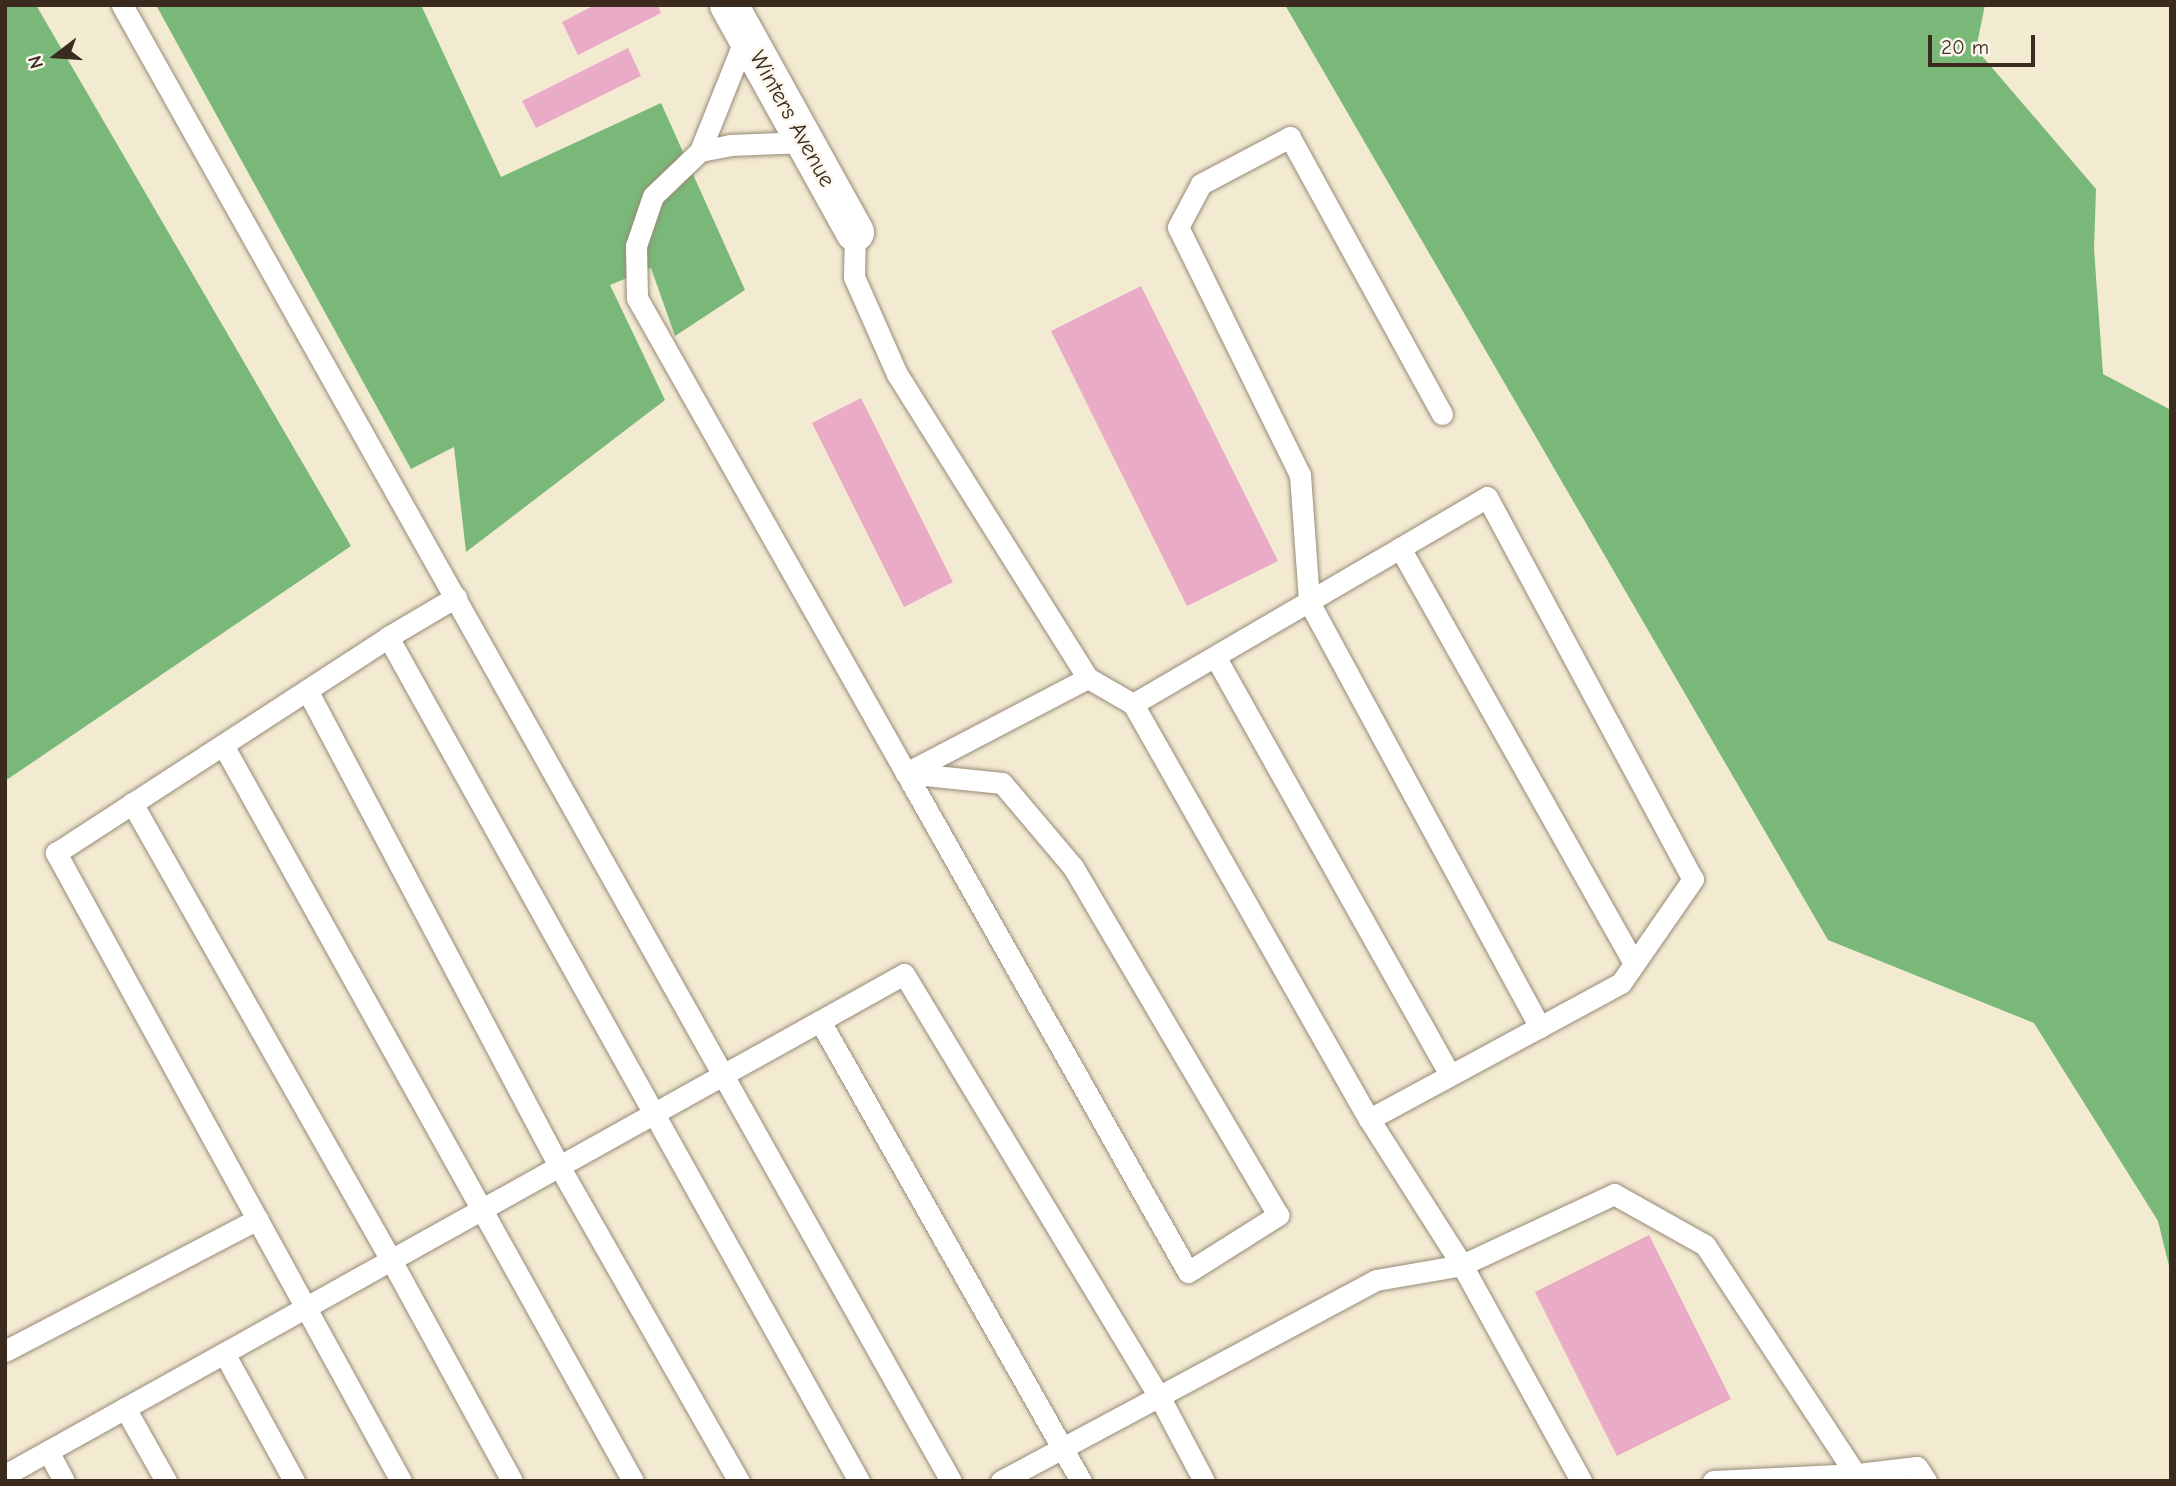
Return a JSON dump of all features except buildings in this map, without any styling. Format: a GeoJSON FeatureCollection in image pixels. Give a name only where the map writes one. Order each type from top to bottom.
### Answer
{"type":"FeatureCollection","features":[{"type":"Feature","properties":{"kind":"street","name":"Winters Avenue"},"geometry":{"type":"LineString","coordinates":[[737,21],[855,232]]}},
{"type":"Feature","properties":{"kind":"lane"},"geometry":{"type":"LineString","coordinates":[[122,5],[951,1481]]}},
{"type":"Feature","properties":{"kind":"lane"},"geometry":{"type":"LineString","coordinates":[[737,21],[700,151],[653,196],[636,246],[637,298],[906,774],[1188,1272],[1278,1214],[1073,867],[1002,783],[906,774]]}},
{"type":"Feature","properties":{"kind":"lane"},"geometry":{"type":"LineString","coordinates":[[1442,414],[1290,137],[1201,184],[1178,227],[1300,475],[1309,602],[1540,1027]]}},
{"type":"Feature","properties":{"kind":"lane"},"geometry":{"type":"LineString","coordinates":[[700,151],[730,145],[804,142]]}},
{"type":"Feature","properties":{"kind":"lane"},"geometry":{"type":"LineString","coordinates":[[855,232],[855,277],[897,374],[1088,678],[1133,704],[1369,1119],[1462,1265],[1581,1481]]}},
{"type":"Feature","properties":{"kind":"lane"},"geometry":{"type":"LineString","coordinates":[[1133,704],[1216,658],[1487,497],[1693,880],[1621,983],[1369,1119]]}},
{"type":"Feature","properties":{"kind":"lane"},"geometry":{"type":"LineString","coordinates":[[1400,548],[1634,964]]}},
{"type":"Feature","properties":{"kind":"lane"},"geometry":{"type":"LineString","coordinates":[[401,1481],[57,853],[388,637],[456,597]]}},
{"type":"Feature","properties":{"kind":"lane"},"geometry":{"type":"LineString","coordinates":[[388,637],[859,1481]]}},
{"type":"Feature","properties":{"kind":"lane"},"geometry":{"type":"LineString","coordinates":[[1216,658],[1450,1075]]}},
{"type":"Feature","properties":{"kind":"lane"},"geometry":{"type":"LineString","coordinates":[[906,774],[1088,678]]}},
{"type":"Feature","properties":{"kind":"lane"},"geometry":{"type":"LineString","coordinates":[[307,690],[559,1166],[739,1481]]}},
{"type":"Feature","properties":{"kind":"lane"},"geometry":{"type":"LineString","coordinates":[[223,745],[633,1481]]}},
{"type":"Feature","properties":{"kind":"lane"},"geometry":{"type":"LineString","coordinates":[[132,803],[391,1260],[512,1481]]}},
{"type":"Feature","properties":{"kind":"lane"},"geometry":{"type":"LineString","coordinates":[[5,1475],[904,974],[1159,1396],[1204,1481]]}},
{"type":"Feature","properties":{"kind":"lane"},"geometry":{"type":"LineString","coordinates":[[820,1021],[1081,1481]]}},
{"type":"Feature","properties":{"kind":"lane"},"geometry":{"type":"LineString","coordinates":[[1001,1481],[1376,1280],[1462,1265],[1614,1194],[1705,1245],[1859,1478]]}},
{"type":"Feature","properties":{"kind":"lane"},"geometry":{"type":"LineString","coordinates":[[5,1351],[258,1219]]}},
{"type":"Feature","properties":{"kind":"lane"},"geometry":{"type":"LineString","coordinates":[[224,1353],[294,1481]]}},
{"type":"Feature","properties":{"kind":"lane"},"geometry":{"type":"LineString","coordinates":[[125,1408],[166,1481]]}},
{"type":"Feature","properties":{"kind":"lane"},"geometry":{"type":"LineString","coordinates":[[48,1451],[64,1481]]}},
{"type":"Feature","properties":{"kind":"lane"},"geometry":{"type":"LineString","coordinates":[[1713,1481],[1859,1478],[1917,1467],[1926,1481]]}},
{"type":"Feature","properties":{"kind":"green space"},"geometry":{"type":"Polygon","coordinates":[[[5,5],[36,5],[351,546],[5,781],[5,5]]]}},
{"type":"Feature","properties":{"kind":"green space"},"geometry":{"type":"Polygon","coordinates":[[[156,5],[421,5],[501,177],[661,103],[745,290],[675,336],[651,268],[610,285],[665,400],[466,552],[454,447],[411,469],[156,5]]]}},
{"type":"Feature","properties":{"kind":"green space"},"geometry":{"type":"Polygon","coordinates":[[[1285,5],[1985,5],[1976,49],[2096,189],[2094,249],[2103,374],[2171,410],[2171,1274],[2158,1221],[2034,1023],[1828,940],[1285,5]]]}}]}
